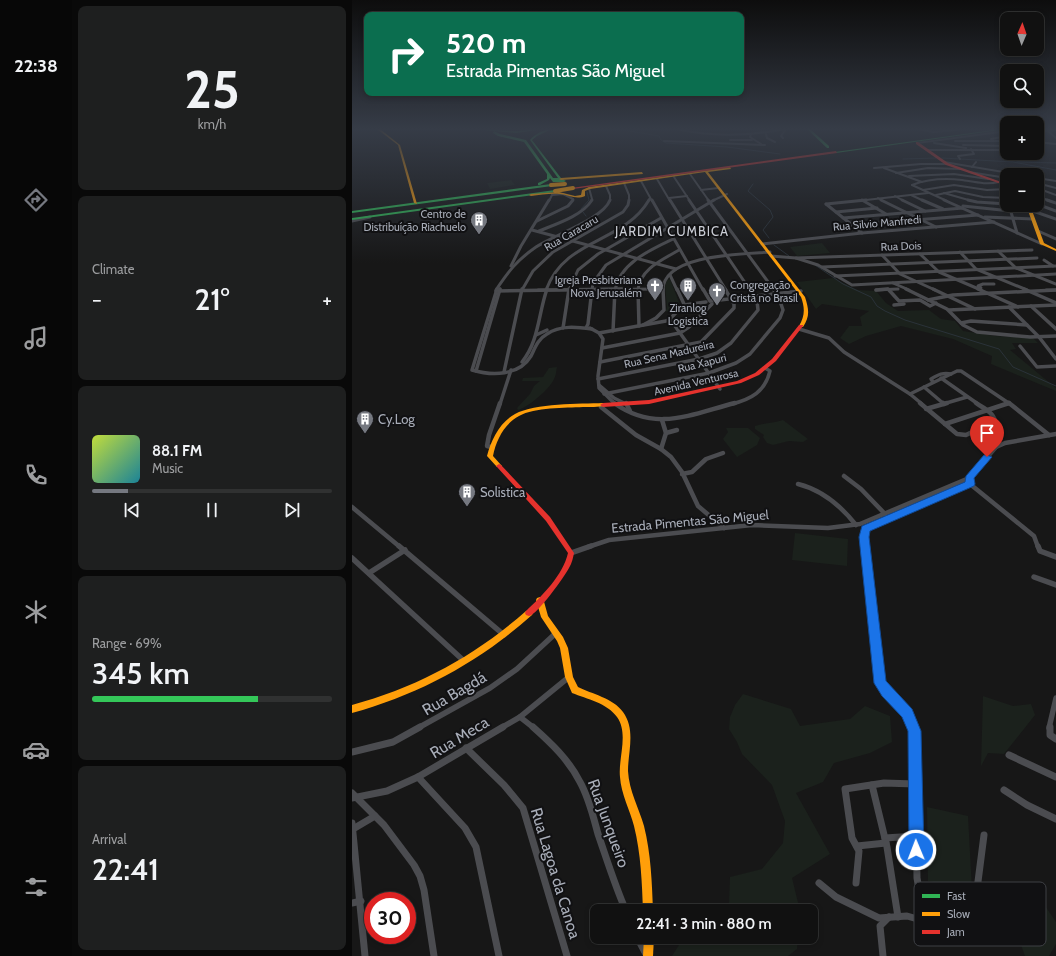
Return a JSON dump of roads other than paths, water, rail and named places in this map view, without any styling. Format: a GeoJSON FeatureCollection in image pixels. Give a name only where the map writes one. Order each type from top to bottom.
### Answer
{"type":"FeatureCollection","features":[{"type":"Feature","properties":{"kind":"main road"},"geometry":{"type":"LineString","coordinates":[[407,174],[416,204]]}},
{"type":"Feature","properties":{"kind":"main road"},"geometry":{"type":"LineString","coordinates":[[553,174],[564,187]]}},
{"type":"Feature","properties":{"kind":"main road"},"geometry":{"type":"LineString","coordinates":[[554,174],[564,187]]}},
{"type":"Feature","properties":{"kind":"main road"},"geometry":{"type":"LineString","coordinates":[[352,217],[657,174]]}},
{"type":"Feature","properties":{"kind":"main road"},"geometry":{"type":"LineString","coordinates":[[369,216],[657,174]]}},
{"type":"Feature","properties":{"kind":"main road"},"geometry":{"type":"LineString","coordinates":[[352,217],[529,195],[564,187],[664,174]]}},
{"type":"Feature","properties":{"kind":"main road"},"geometry":{"type":"LineString","coordinates":[[352,217],[416,204],[490,194],[675,174]]}},
{"type":"Feature","properties":{"kind":"main road"},"geometry":{"type":"LineString","coordinates":[[603,185],[682,174]]}},
{"type":"Feature","properties":{"kind":"main road"},"geometry":{"type":"LineString","coordinates":[[490,194],[539,184],[555,184],[562,190],[564,187],[624,183],[642,177],[657,179],[690,174]]}},
{"type":"Feature","properties":{"kind":"main road"},"geometry":{"type":"LineString","coordinates":[[539,184],[548,179],[564,187],[603,185],[692,174]]}},
{"type":"Feature","properties":{"kind":"main road","name":"Avenida Venturosa"},"geometry":{"type":"LineString","coordinates":[[490,447],[509,422],[520,413],[531,410],[587,407],[615,403],[654,403],[742,384],[766,371],[779,358],[808,321],[811,311],[807,299],[706,174]]}},
{"type":"Feature","properties":{"kind":"main road"},"geometry":{"type":"LineString","coordinates":[[979,174],[1000,180]]}},
{"type":"Feature","properties":{"kind":"main road"},"geometry":{"type":"LineString","coordinates":[[1032,212],[1038,231],[1039,241],[1056,250]]}},
{"type":"Feature","properties":{"kind":"main road"},"geometry":{"type":"LineString","coordinates":[[352,709],[393,698],[479,653],[504,635],[532,609],[557,580],[568,564],[572,553],[548,519],[491,459],[490,447]]}},
{"type":"Feature","properties":{"kind":"main road"},"geometry":{"type":"LineString","coordinates":[[540,600],[545,617],[564,648],[569,677],[575,690],[579,693],[596,697],[610,705],[620,714],[626,725],[627,734],[624,776],[639,827],[647,904]]}},
{"type":"Feature","properties":{"kind":"main road"},"geometry":{"type":"LineString","coordinates":[[532,609],[545,617]]}},
{"type":"Feature","properties":{"kind":"main road"},"geometry":{"type":"LineString","coordinates":[[648,956],[649,944]]}},
{"type":"Feature","properties":{"kind":"street","name":"Rua Xapuri"},"geometry":{"type":"LineString","coordinates":[[615,403],[736,363],[754,349],[782,314],[782,306],[777,294],[690,174]]}},
{"type":"Feature","properties":{"kind":"street"},"geometry":{"type":"LineString","coordinates":[[899,174],[909,176],[922,182]]}},
{"type":"Feature","properties":{"kind":"street"},"geometry":{"type":"LineString","coordinates":[[909,176],[930,174]]}},
{"type":"Feature","properties":{"kind":"street"},"geometry":{"type":"LineString","coordinates":[[954,180],[959,174]]}},
{"type":"Feature","properties":{"kind":"street"},"geometry":{"type":"LineString","coordinates":[[642,177],[650,198],[651,207],[662,218],[710,302]]}},
{"type":"Feature","properties":{"kind":"street"},"geometry":{"type":"LineString","coordinates":[[674,177],[754,297]]}},
{"type":"Feature","properties":{"kind":"street"},"geometry":{"type":"LineString","coordinates":[[600,362],[689,346],[703,341],[728,315],[734,306],[732,300],[657,179]]}},
{"type":"Feature","properties":{"kind":"street"},"geometry":{"type":"LineString","coordinates":[[1044,179],[1056,180]]}},
{"type":"Feature","properties":{"kind":"street"},"geometry":{"type":"LineString","coordinates":[[1000,180],[985,185],[968,181],[954,180],[927,181],[912,185],[1010,230],[1039,241]]}},
{"type":"Feature","properties":{"kind":"street"},"geometry":{"type":"LineString","coordinates":[[1049,185],[1056,180]]}},
{"type":"Feature","properties":{"kind":"street"},"geometry":{"type":"LineString","coordinates":[[927,181],[950,192]]}},
{"type":"Feature","properties":{"kind":"street"},"geometry":{"type":"LineString","coordinates":[[964,186],[968,181]]}},
{"type":"Feature","properties":{"kind":"street","name":"Rua Caracaru"},"geometry":{"type":"LineString","coordinates":[[504,371],[522,290],[526,281],[537,266],[553,252],[623,212],[629,205],[630,198],[624,183]]}},
{"type":"Feature","properties":{"kind":"street"},"geometry":{"type":"LineString","coordinates":[[1044,184],[1056,188]]}},
{"type":"Feature","properties":{"kind":"street"},"geometry":{"type":"LineString","coordinates":[[510,269],[525,255],[556,236],[599,214],[606,208],[610,203],[611,198],[603,185]]}},
{"type":"Feature","properties":{"kind":"street"},"geometry":{"type":"LineString","coordinates":[[923,190],[946,185],[964,186],[985,191],[1000,190]]}},
{"type":"Feature","properties":{"kind":"street"},"geometry":{"type":"LineString","coordinates":[[564,187],[537,221],[516,256],[499,290],[474,369],[490,373],[511,369],[527,362],[537,343],[544,335],[563,327],[587,328]]}},
{"type":"Feature","properties":{"kind":"street"},"geometry":{"type":"LineString","coordinates":[[537,221],[568,206],[564,187]]}},
{"type":"Feature","properties":{"kind":"street"},"geometry":{"type":"LineString","coordinates":[[539,231],[590,204],[592,199],[564,187]]}},
{"type":"Feature","properties":{"kind":"street"},"geometry":{"type":"LineString","coordinates":[[702,190],[723,194]]}},
{"type":"Feature","properties":{"kind":"street"},"geometry":{"type":"LineString","coordinates":[[1044,190],[1054,194]]}},
{"type":"Feature","properties":{"kind":"street"},"geometry":{"type":"LineString","coordinates":[[979,209],[985,191]]}},
{"type":"Feature","properties":{"kind":"street"},"geometry":{"type":"LineString","coordinates":[[862,233],[826,204],[929,192]]}},
{"type":"Feature","properties":{"kind":"street"},"geometry":{"type":"LineString","coordinates":[[936,196],[944,193],[960,192],[983,197],[1000,198]]}},
{"type":"Feature","properties":{"kind":"street"},"geometry":{"type":"LineString","coordinates":[[944,193],[960,199],[1000,204]]}},
{"type":"Feature","properties":{"kind":"street"},"geometry":{"type":"LineString","coordinates":[[587,328],[594,280],[609,262],[672,224],[690,214],[698,212],[723,194]]}},
{"type":"Feature","properties":{"kind":"street"},"geometry":{"type":"LineString","coordinates":[[1044,196],[1054,194]]}},
{"type":"Feature","properties":{"kind":"street"},"geometry":{"type":"LineString","coordinates":[[910,195],[944,210]]}},
{"type":"Feature","properties":{"kind":"street"},"geometry":{"type":"LineString","coordinates":[[669,198],[686,196]]}},
{"type":"Feature","properties":{"kind":"street"},"geometry":{"type":"LineString","coordinates":[[895,196],[925,211]]}},
{"type":"Feature","properties":{"kind":"street"},"geometry":{"type":"LineString","coordinates":[[650,198],[651,207]]}},
{"type":"Feature","properties":{"kind":"street"},"geometry":{"type":"LineString","coordinates":[[878,198],[936,227]]}},
{"type":"Feature","properties":{"kind":"street"},"geometry":{"type":"LineString","coordinates":[[1044,199],[1056,203]]}},
{"type":"Feature","properties":{"kind":"street"},"geometry":{"type":"LineString","coordinates":[[862,200],[888,214]]}},
{"type":"Feature","properties":{"kind":"street"},"geometry":{"type":"LineString","coordinates":[[851,201],[856,210]]}},
{"type":"Feature","properties":{"kind":"street"},"geometry":{"type":"LineString","coordinates":[[841,202],[848,211]]}},
{"type":"Feature","properties":{"kind":"street"},"geometry":{"type":"LineString","coordinates":[[956,204],[979,209],[1000,210]]}},
{"type":"Feature","properties":{"kind":"street"},"geometry":{"type":"LineString","coordinates":[[490,447],[487,446],[489,435],[511,369],[524,360],[536,335],[546,290],[552,275],[561,264],[574,254],[633,220],[651,207]]}},
{"type":"Feature","properties":{"kind":"street"},"geometry":{"type":"LineString","coordinates":[[843,218],[968,207]]}},
{"type":"Feature","properties":{"kind":"street"},"geometry":{"type":"LineString","coordinates":[[836,212],[876,208]]}},
{"type":"Feature","properties":{"kind":"street"},"geometry":{"type":"LineString","coordinates":[[1044,209],[1056,211]]}},
{"type":"Feature","properties":{"kind":"street"},"geometry":{"type":"LineString","coordinates":[[1011,212],[1017,232]]}},
{"type":"Feature","properties":{"kind":"street"},"geometry":{"type":"LineString","coordinates":[[1042,212],[1056,219]]}},
{"type":"Feature","properties":{"kind":"street"},"geometry":{"type":"LineString","coordinates":[[541,215],[547,216]]}},
{"type":"Feature","properties":{"kind":"street"},"geometry":{"type":"LineString","coordinates":[[852,225],[979,215]]}},
{"type":"Feature","properties":{"kind":"street"},"geometry":{"type":"LineString","coordinates":[[1051,217],[1056,216]]}},
{"type":"Feature","properties":{"kind":"street"},"geometry":{"type":"LineString","coordinates":[[983,217],[1033,219]]}},
{"type":"Feature","properties":{"kind":"street"},"geometry":{"type":"LineString","coordinates":[[563,327],[569,290],[574,276],[581,267],[606,249],[662,218]]}},
{"type":"Feature","properties":{"kind":"street","name":"Rua Silvio Manfredi"},"geometry":{"type":"LineString","coordinates":[[768,251],[862,233],[994,222]]}},
{"type":"Feature","properties":{"kind":"street"},"geometry":{"type":"LineString","coordinates":[[665,224],[672,224]]}},
{"type":"Feature","properties":{"kind":"street"},"geometry":{"type":"LineString","coordinates":[[1010,230],[1017,228]]}},
{"type":"Feature","properties":{"kind":"street"},"geometry":{"type":"LineString","coordinates":[[532,230],[676,269]]}},
{"type":"Feature","properties":{"kind":"street"},"geometry":{"type":"LineString","coordinates":[[661,231],[669,232]]}},
{"type":"Feature","properties":{"kind":"street"},"geometry":{"type":"LineString","coordinates":[[1038,231],[1056,239]]}},
{"type":"Feature","properties":{"kind":"street"},"geometry":{"type":"LineString","coordinates":[[613,331],[616,289],[621,273],[639,259],[667,242],[674,240]]}},
{"type":"Feature","properties":{"kind":"street","name":"Rua Dois"},"geometry":{"type":"LineString","coordinates":[[768,251],[796,258],[1032,250]]}},
{"type":"Feature","properties":{"kind":"street"},"geometry":{"type":"LineString","coordinates":[[641,325],[638,289],[639,282],[643,276],[658,264],[680,251]]}},
{"type":"Feature","properties":{"kind":"street"},"geometry":{"type":"LineString","coordinates":[[641,325],[656,318],[664,310],[664,282],[676,269],[688,263],[706,259],[768,251]]}},
{"type":"Feature","properties":{"kind":"street"},"geometry":{"type":"LineString","coordinates":[[998,251],[1016,268],[1056,284]]}},
{"type":"Feature","properties":{"kind":"street"},"geometry":{"type":"LineString","coordinates":[[960,252],[977,270],[1055,304]]}},
{"type":"Feature","properties":{"kind":"street"},"geometry":{"type":"LineString","coordinates":[[920,254],[939,272],[1018,306]]}},
{"type":"Feature","properties":{"kind":"street"},"geometry":{"type":"LineString","coordinates":[[516,256],[525,255]]}},
{"type":"Feature","properties":{"kind":"street"},"geometry":{"type":"LineString","coordinates":[[882,255],[899,273],[975,309]]}},
{"type":"Feature","properties":{"kind":"street"},"geometry":{"type":"LineString","coordinates":[[845,257],[852,266]]}},
{"type":"Feature","properties":{"kind":"street"},"geometry":{"type":"LineString","coordinates":[[796,258],[822,267],[852,285],[1056,274]]}},
{"type":"Feature","properties":{"kind":"street"},"geometry":{"type":"LineString","coordinates":[[822,267],[1037,258]]}},
{"type":"Feature","properties":{"kind":"street"},"geometry":{"type":"LineString","coordinates":[[1044,260],[1055,267]]}},
{"type":"Feature","properties":{"kind":"street"},"geometry":{"type":"LineString","coordinates":[[684,265],[691,269]]}},
{"type":"Feature","properties":{"kind":"street"},"geometry":{"type":"LineString","coordinates":[[835,276],[1055,267]]}},
{"type":"Feature","properties":{"kind":"street"},"geometry":{"type":"LineString","coordinates":[[670,275],[684,305]]}},
{"type":"Feature","properties":{"kind":"street"},"geometry":{"type":"LineString","coordinates":[[892,282],[948,310],[968,329],[981,333],[1040,337],[1056,336]]}},
{"type":"Feature","properties":{"kind":"street"},"geometry":{"type":"LineString","coordinates":[[994,284],[982,284],[978,287],[987,290],[1010,290],[1013,292]]}},
{"type":"Feature","properties":{"kind":"street"},"geometry":{"type":"LineString","coordinates":[[499,290],[663,289]]}},
{"type":"Feature","properties":{"kind":"street"},"geometry":{"type":"LineString","coordinates":[[888,289],[899,301],[919,300],[930,306],[936,303]]}},
{"type":"Feature","properties":{"kind":"street"},"geometry":{"type":"LineString","coordinates":[[876,290],[898,289]]}},
{"type":"Feature","properties":{"kind":"street"},"geometry":{"type":"LineString","coordinates":[[928,300],[948,295],[1056,290]]}},
{"type":"Feature","properties":{"kind":"street"},"geometry":{"type":"LineString","coordinates":[[671,313],[684,305],[800,291]]}},
{"type":"Feature","properties":{"kind":"street","name":"Rua Sena Madureira"},"geometry":{"type":"LineString","coordinates":[[598,379],[699,359],[722,351],[756,314],[758,304],[754,297]]}},
{"type":"Feature","properties":{"kind":"street"},"geometry":{"type":"LineString","coordinates":[[602,348],[680,333],[689,327],[710,302]]}},
{"type":"Feature","properties":{"kind":"street"},"geometry":{"type":"LineString","coordinates":[[894,305],[923,302]]}},
{"type":"Feature","properties":{"kind":"street"},"geometry":{"type":"LineString","coordinates":[[948,310],[1055,304]]}},
{"type":"Feature","properties":{"kind":"street"},"geometry":{"type":"LineString","coordinates":[[1055,304],[1056,308]]}},
{"type":"Feature","properties":{"kind":"street"},"geometry":{"type":"LineString","coordinates":[[1030,306],[1056,329]]}},
{"type":"Feature","properties":{"kind":"street"},"geometry":{"type":"LineString","coordinates":[[1009,307],[1040,337],[1056,359]]}},
{"type":"Feature","properties":{"kind":"street"},"geometry":{"type":"LineString","coordinates":[[664,310],[671,313]]}},
{"type":"Feature","properties":{"kind":"street"},"geometry":{"type":"LineString","coordinates":[[671,313],[670,320],[720,388]]}},
{"type":"Feature","properties":{"kind":"street"},"geometry":{"type":"LineString","coordinates":[[599,333],[670,320]]}},
{"type":"Feature","properties":{"kind":"street"},"geometry":{"type":"LineString","coordinates":[[960,323],[971,321],[1028,325]]}},
{"type":"Feature","properties":{"kind":"street"},"geometry":{"type":"LineString","coordinates":[[580,326],[588,322]]}},
{"type":"Feature","properties":{"kind":"street"},"geometry":{"type":"LineString","coordinates":[[536,335],[563,327],[580,326],[592,329],[599,333],[603,339],[598,379],[599,385],[615,403],[636,435],[661,449],[671,457],[682,474],[698,506],[724,528]]}},
{"type":"Feature","properties":{"kind":"street"},"geometry":{"type":"LineString","coordinates":[[800,330],[829,338],[844,352],[910,394],[926,409],[961,436],[976,431],[995,421],[994,417],[988,411],[941,378]]}},
{"type":"Feature","properties":{"kind":"street"},"geometry":{"type":"LineString","coordinates":[[1020,346],[1036,366],[1056,366]]}},
{"type":"Feature","properties":{"kind":"street"},"geometry":{"type":"LineString","coordinates":[[615,403],[644,418],[662,420],[741,402],[757,393],[766,371]]}},
{"type":"Feature","properties":{"kind":"street"},"geometry":{"type":"LineString","coordinates":[[910,394],[941,378],[957,371],[962,371],[1009,403],[1049,435]]}},
{"type":"Feature","properties":{"kind":"street"},"geometry":{"type":"LineString","coordinates":[[933,382],[931,379],[940,374],[945,372],[951,374]]}},
{"type":"Feature","properties":{"kind":"street"},"geometry":{"type":"LineString","coordinates":[[924,387],[944,404]]}},
{"type":"Feature","properties":{"kind":"street"},"geometry":{"type":"LineString","coordinates":[[926,409],[967,397]]}},
{"type":"Feature","properties":{"kind":"street"},"geometry":{"type":"LineString","coordinates":[[945,424],[1009,403]]}},
{"type":"Feature","properties":{"kind":"street"},"geometry":{"type":"LineString","coordinates":[[661,449],[666,433],[662,420]]}},
{"type":"Feature","properties":{"kind":"street"},"geometry":{"type":"LineString","coordinates":[[666,433],[677,430]]}},
{"type":"Feature","properties":{"kind":"street"},"geometry":{"type":"LineString","coordinates":[[976,431],[996,447]]}},
{"type":"Feature","properties":{"kind":"street","name":"Estrada Pimentas São Miguel"},"geometry":{"type":"LineString","coordinates":[[572,553],[609,540],[623,537],[766,525],[832,528],[858,524],[969,478],[996,447],[1011,441],[1056,434]]}},
{"type":"Feature","properties":{"kind":"street"},"geometry":{"type":"LineString","coordinates":[[682,474],[692,472],[706,459],[723,453]]}},
{"type":"Feature","properties":{"kind":"street"},"geometry":{"type":"LineString","coordinates":[[844,476],[861,489],[885,514]]}},
{"type":"Feature","properties":{"kind":"street"},"geometry":{"type":"LineString","coordinates":[[969,478],[970,484],[1034,536],[1040,551],[1056,557]]}},
{"type":"Feature","properties":{"kind":"street"},"geometry":{"type":"LineString","coordinates":[[798,484],[820,493],[836,503],[858,524],[866,529]]}},
{"type":"Feature","properties":{"kind":"street"},"geometry":{"type":"LineString","coordinates":[[866,529],[970,484]]}},
{"type":"Feature","properties":{"kind":"street"},"geometry":{"type":"LineString","coordinates":[[352,507],[405,550],[504,635]]}},
{"type":"Feature","properties":{"kind":"street"},"geometry":{"type":"LineString","coordinates":[[866,529],[864,537],[880,683],[907,713],[913,726],[916,740],[915,784],[918,882]]}},
{"type":"Feature","properties":{"kind":"street"},"geometry":{"type":"LineString","coordinates":[[369,573],[405,550]]}},
{"type":"Feature","properties":{"kind":"street"},"geometry":{"type":"LineString","coordinates":[[352,558],[464,661]]}},
{"type":"Feature","properties":{"kind":"street"},"geometry":{"type":"LineString","coordinates":[[1034,577],[1056,585]]}},
{"type":"Feature","properties":{"kind":"street","name":"Rua Bagdá"},"geometry":{"type":"LineString","coordinates":[[352,752],[393,742],[490,688],[517,669],[556,633]]}},
{"type":"Feature","properties":{"kind":"street","name":"Rua Meca"},"geometry":{"type":"LineString","coordinates":[[354,796],[387,791],[418,777],[520,717],[569,677]]}},
{"type":"Feature","properties":{"kind":"street"},"geometry":{"type":"LineString","coordinates":[[1056,698],[1049,730],[1050,735],[1056,739]]}},
{"type":"Feature","properties":{"kind":"street","name":"Rua Junqueiro"},"geometry":{"type":"LineString","coordinates":[[520,717],[537,730],[578,777],[593,815],[623,904]]}},
{"type":"Feature","properties":{"kind":"street","name":"Rua Lagoa da Canoa"},"geometry":{"type":"LineString","coordinates":[[466,748],[504,785],[523,808],[567,956]]}},
{"type":"Feature","properties":{"kind":"street"},"geometry":{"type":"LineString","coordinates":[[1009,755],[1056,777]]}},
{"type":"Feature","properties":{"kind":"street"},"geometry":{"type":"LineString","coordinates":[[418,777],[465,828],[476,847],[500,956]]}},
{"type":"Feature","properties":{"kind":"street"},"geometry":{"type":"LineString","coordinates":[[856,883],[859,851],[852,838],[845,789],[891,783],[915,784]]}},
{"type":"Feature","properties":{"kind":"street"},"geometry":{"type":"LineString","coordinates":[[872,785],[886,841],[894,917]]}},
{"type":"Feature","properties":{"kind":"street"},"geometry":{"type":"LineString","coordinates":[[1004,790],[1027,805],[1056,819]]}},
{"type":"Feature","properties":{"kind":"street"},"geometry":{"type":"LineString","coordinates":[[354,796],[384,825],[414,865],[420,876],[430,925],[434,956]]}},
{"type":"Feature","properties":{"kind":"street"},"geometry":{"type":"LineString","coordinates":[[365,956],[361,901],[353,846],[352,826],[375,816]]}},
{"type":"Feature","properties":{"kind":"street"},"geometry":{"type":"LineString","coordinates":[[978,882],[984,835]]}},
{"type":"Feature","properties":{"kind":"street"},"geometry":{"type":"LineString","coordinates":[[857,846],[916,836]]}},
{"type":"Feature","properties":{"kind":"street"},"geometry":{"type":"LineString","coordinates":[[819,883],[836,897],[879,918],[907,916],[914,918]]}},
{"type":"Feature","properties":{"kind":"street"},"geometry":{"type":"LineString","coordinates":[[352,903],[361,901]]}},
{"type":"Feature","properties":{"kind":"street"},"geometry":{"type":"LineString","coordinates":[[883,956],[879,935],[880,926],[894,917]]}},
{"type":"Feature","properties":{"kind":"street"},"geometry":{"type":"LineString","coordinates":[[641,944],[648,956]]}},
{"type":"Feature","properties":{"kind":"waterway"},"geometry":{"type":"LineString","coordinates":[[753,184],[748,191],[770,210],[773,217],[763,230],[769,238]]}},
{"type":"Feature","properties":{"kind":"waterway"},"geometry":{"type":"LineString","coordinates":[[581,209],[589,200],[587,192]]}},
{"type":"Feature","properties":{"kind":"waterway"},"geometry":{"type":"LineString","coordinates":[[583,212],[586,216]]}},
{"type":"Feature","properties":{"kind":"waterway"},"geometry":{"type":"LineString","coordinates":[[774,245],[789,256]]}},
{"type":"Feature","properties":{"kind":"waterway"},"geometry":{"type":"LineString","coordinates":[[815,265],[843,284],[871,297],[877,306],[885,311],[905,320],[999,349],[1013,367],[1056,386]]}},
{"type":"Feature","properties":{"kind":"place","name":"Centro de Distribuíção Riachuelo"},"geometry":{"type":"Point","coordinates":[479,235]}},
{"type":"Feature","properties":{"kind":"place","name":"Igreja Presbiteriana Nova Jerusalém"},"geometry":{"type":"Point","coordinates":[655,301]}},
{"type":"Feature","properties":{"kind":"place","name":"Ziranlog Logistica"},"geometry":{"type":"Point","coordinates":[688,301]}},
{"type":"Feature","properties":{"kind":"place","name":"Congregação Cristã no Brasil"},"geometry":{"type":"Point","coordinates":[717,306]}},
{"type":"Feature","properties":{"kind":"place","name":"Cy.Log"},"geometry":{"type":"Point","coordinates":[365,434]}},
{"type":"Feature","properties":{"kind":"place","name":"Solistica"},"geometry":{"type":"Point","coordinates":[467,507]}},
{"type":"Feature","properties":{"kind":"district","name":"JARDIM CUMBICA"},"geometry":{"type":"Point","coordinates":[672,231]}}]}
